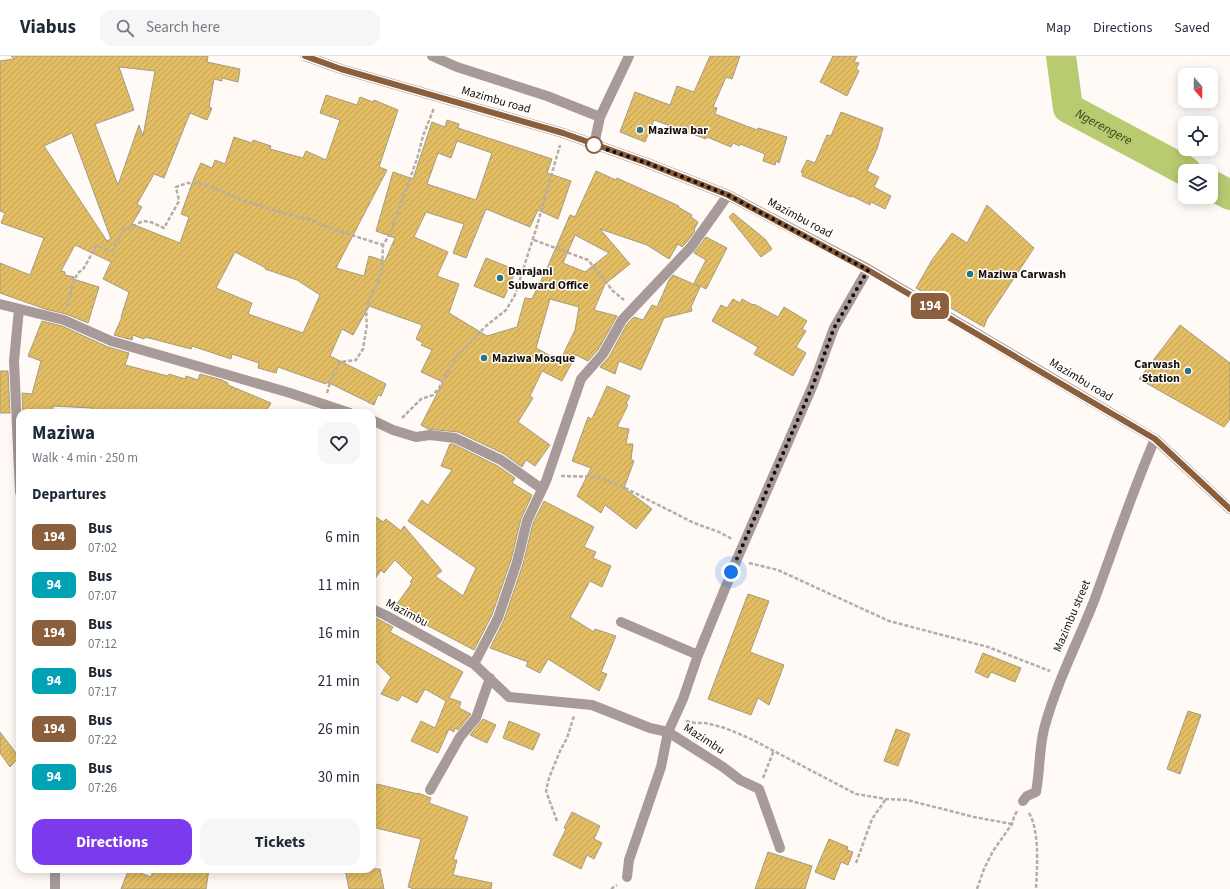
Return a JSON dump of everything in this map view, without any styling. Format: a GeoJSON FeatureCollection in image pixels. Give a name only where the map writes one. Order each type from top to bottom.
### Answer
{"type":"FeatureCollection","features":[{"type":"Feature","properties":{"kind":"street","name":"Mazimbu road"},"geometry":{"type":"LineString","coordinates":[[305,56],[341,69],[563,133],[647,163],[728,195],[868,270],[1155,439],[1230,509]]}},
{"type":"Feature","properties":{"kind":"street"},"geometry":{"type":"LineString","coordinates":[[432,56],[469,71],[547,96],[600,117]]}},
{"type":"Feature","properties":{"kind":"street"},"geometry":{"type":"LineString","coordinates":[[594,145],[600,117],[629,56]]}},
{"type":"Feature","properties":{"kind":"street"},"geometry":{"type":"LineString","coordinates":[[474,664],[498,618],[517,562],[527,521],[544,485],[582,380],[603,354],[622,320],[691,247],[728,195]]}},
{"type":"Feature","properties":{"kind":"street"},"geometry":{"type":"LineString","coordinates":[[669,728],[683,699],[698,656],[737,559],[813,385],[834,328],[868,270]]}},
{"type":"Feature","properties":{"kind":"street"},"geometry":{"type":"LineString","coordinates":[[0,304],[64,320],[111,341],[290,393],[337,409]]}},
{"type":"Feature","properties":{"kind":"street"},"geometry":{"type":"LineString","coordinates":[[17,409],[14,361],[19,309]]}},
{"type":"Feature","properties":{"kind":"street"},"geometry":{"type":"LineString","coordinates":[[376,422],[393,430],[416,436],[430,435],[455,438],[501,460],[544,485]]}},
{"type":"Feature","properties":{"kind":"street","name":"Mazimbu street"},"geometry":{"type":"LineString","coordinates":[[1023,801],[1027,796],[1036,792],[1040,774],[1044,730],[1061,676],[1093,602],[1139,476],[1155,439]]}},
{"type":"Feature","properties":{"kind":"street","name":"Mazimbu"},"geometry":{"type":"LineString","coordinates":[[376,611],[385,614],[474,664],[509,697],[592,705],[650,728],[669,728],[740,780],[759,789]]}},
{"type":"Feature","properties":{"kind":"street"},"geometry":{"type":"LineString","coordinates":[[621,622],[698,656]]}},
{"type":"Feature","properties":{"kind":"street"},"geometry":{"type":"LineString","coordinates":[[430,790],[460,737],[476,718],[490,678]]}},
{"type":"Feature","properties":{"kind":"street","name":"Mazimbu"},"geometry":{"type":"LineString","coordinates":[[627,877],[629,860],[661,767],[669,728]]}},
{"type":"Feature","properties":{"kind":"street"},"geometry":{"type":"LineString","coordinates":[[759,789],[780,848]]}},
{"type":"Feature","properties":{"kind":"street"},"geometry":{"type":"LineString","coordinates":[[55,873],[55,889]]}},
{"type":"Feature","properties":{"kind":"path"},"geometry":{"type":"LineString","coordinates":[[324,405],[331,379],[340,362],[356,360],[363,349],[367,324],[366,317],[368,302],[377,284],[382,269],[383,245],[390,234],[417,159],[423,136],[439,97]]}},
{"type":"Feature","properties":{"kind":"path"},"geometry":{"type":"LineString","coordinates":[[393,430],[421,399],[433,395],[439,388],[456,357],[486,326],[506,310],[515,295],[536,229],[563,133]]}},
{"type":"Feature","properties":{"kind":"path"},"geometry":{"type":"LineString","coordinates":[[64,320],[74,280],[78,273],[84,268],[96,246],[112,251],[124,229],[131,228],[141,221],[148,221],[164,228],[178,201],[176,187],[187,183],[204,184],[242,200],[282,213],[309,219],[332,229],[383,245]]}},
{"type":"Feature","properties":{"kind":"path"},"geometry":{"type":"LineString","coordinates":[[534,240],[588,260],[613,291],[628,302]]}},
{"type":"Feature","properties":{"kind":"path"},"geometry":{"type":"LineString","coordinates":[[544,485],[564,475],[598,476],[623,487],[694,524],[718,532],[743,545]]}},
{"type":"Feature","properties":{"kind":"path"},"geometry":{"type":"LineString","coordinates":[[737,559],[778,570],[889,622],[988,647],[1061,676]]}},
{"type":"Feature","properties":{"kind":"path"},"geometry":{"type":"LineString","coordinates":[[557,821],[546,791],[549,778],[567,738],[577,704]]}},
{"type":"Feature","properties":{"kind":"path"},"geometry":{"type":"LineString","coordinates":[[669,728],[684,720],[695,723],[706,723],[725,728],[774,750],[790,760],[816,772],[856,794],[886,799],[907,800],[974,817],[1012,824]]}},
{"type":"Feature","properties":{"kind":"path"},"geometry":{"type":"LineString","coordinates":[[759,789],[774,750]]}},
{"type":"Feature","properties":{"kind":"path"},"geometry":{"type":"LineString","coordinates":[[856,863],[872,820],[886,799]]}},
{"type":"Feature","properties":{"kind":"path"},"geometry":{"type":"LineString","coordinates":[[977,889],[984,869],[993,851],[1012,824],[1014,816],[1023,801]]}},
{"type":"Feature","properties":{"kind":"path"},"geometry":{"type":"LineString","coordinates":[[1023,801],[1032,818],[1037,848],[1036,889]]}},
{"type":"Feature","properties":{"kind":"building"},"geometry":{"type":"Polygon","coordinates":[[[11,56],[208,56],[207,62],[240,69],[238,82],[222,78],[222,81],[214,79],[209,107],[212,108],[207,120],[190,113],[164,178],[154,174],[137,204],[142,207],[132,224],[180,243],[189,217],[181,214],[201,163],[212,168],[215,160],[225,164],[234,137],[252,143],[253,140],[271,146],[270,149],[303,158],[306,151],[326,160],[340,120],[320,113],[326,95],[357,105],[360,97],[373,102],[374,100],[398,110],[379,167],[387,170],[336,268],[364,276],[369,256],[385,261],[395,238],[376,231],[393,172],[413,179],[432,122],[445,127],[447,120],[459,124],[458,128],[552,159],[547,173],[571,181],[558,219],[538,210],[530,227],[486,209],[466,258],[453,253],[464,224],[426,212],[414,237],[448,252],[437,276],[459,284],[449,313],[487,336],[517,327],[525,298],[532,299],[570,215],[575,217],[596,171],[616,180],[617,178],[679,206],[678,207],[692,215],[691,217],[698,222],[694,230],[695,231],[686,243],[682,247],[678,244],[669,259],[647,245],[600,229],[630,264],[605,284],[594,310],[617,316],[598,350],[588,361],[576,355],[562,381],[542,371],[530,396],[533,398],[518,422],[550,445],[535,466],[526,460],[522,467],[504,454],[458,432],[428,429],[421,425],[443,382],[421,372],[432,350],[421,345],[423,343],[416,339],[422,325],[369,306],[353,335],[342,329],[330,356],[386,384],[381,396],[378,395],[374,405],[327,382],[326,384],[278,367],[276,373],[258,368],[259,363],[232,354],[231,359],[192,346],[191,349],[145,337],[144,339],[133,335],[132,340],[114,335],[122,317],[129,292],[103,279],[111,262],[75,245],[61,271],[65,272],[65,275],[74,277],[73,279],[99,287],[88,323],[66,314],[45,309],[0,293],[0,263],[30,275],[44,238],[1,223],[5,213],[0,211],[0,61],[14,59],[11,56]],[[119,67],[134,110],[95,124],[118,185],[139,125],[143,136],[155,71],[119,67]],[[72,133],[44,146],[107,241],[111,239],[72,133]],[[457,141],[451,158],[438,153],[427,184],[476,200],[492,153],[457,141]],[[575,235],[563,263],[585,272],[609,253],[575,235]],[[235,252],[216,288],[252,303],[248,314],[303,333],[320,295],[297,280],[265,269],[266,268],[235,252]],[[550,299],[536,348],[560,361],[575,330],[579,307],[550,299]]]}},
{"type":"Feature","properties":{"kind":"building"},"geometry":{"type":"Polygon","coordinates":[[[710,56],[740,56],[732,79],[726,77],[713,107],[717,108],[715,114],[757,130],[758,128],[787,137],[779,163],[776,161],[775,165],[763,161],[765,154],[740,144],[739,146],[733,143],[731,147],[707,137],[706,139],[654,120],[645,142],[620,132],[635,92],[670,105],[677,86],[694,92],[710,56]]]}},
{"type":"Feature","properties":{"kind":"building"},"geometry":{"type":"Polygon","coordinates":[[[833,56],[857,56],[854,62],[859,63],[856,69],[859,71],[847,96],[820,82],[833,56]]]}},
{"type":"Feature","properties":{"kind":"building"},"geometry":{"type":"Polygon","coordinates":[[[841,112],[883,128],[877,149],[867,171],[879,177],[874,187],[891,196],[885,209],[871,202],[870,205],[852,196],[851,197],[802,176],[803,173],[801,172],[807,160],[815,163],[827,135],[831,136],[841,112]]]}},
{"type":"Feature","properties":{"kind":"building","name":"Maziwa Carwash"},"geometry":{"type":"Polygon","coordinates":[[[987,205],[1034,248],[987,319],[984,327],[916,288],[932,260],[952,233],[967,243],[987,205]]]}},
{"type":"Feature","properties":{"kind":"building"},"geometry":{"type":"Polygon","coordinates":[[[733,213],[765,239],[772,249],[761,257],[729,217],[733,213]]]}},
{"type":"Feature","properties":{"kind":"building"},"geometry":{"type":"Polygon","coordinates":[[[706,237],[727,248],[706,289],[694,283],[706,260],[694,253],[706,237]]]}},
{"type":"Feature","properties":{"kind":"building"},"geometry":{"type":"Polygon","coordinates":[[[486,258],[516,270],[504,298],[474,286],[486,258]]]}},
{"type":"Feature","properties":{"kind":"building"},"geometry":{"type":"Polygon","coordinates":[[[673,275],[700,287],[691,307],[692,311],[664,318],[641,370],[619,361],[615,374],[600,367],[609,357],[627,324],[634,317],[643,320],[652,305],[657,307],[669,280],[673,275]]]}},
{"type":"Feature","properties":{"kind":"building"},"geometry":{"type":"Polygon","coordinates":[[[733,299],[740,303],[742,299],[778,317],[784,307],[807,321],[802,329],[806,331],[796,347],[806,353],[793,376],[754,354],[758,347],[712,321],[721,305],[727,308],[733,299]]]}},
{"type":"Feature","properties":{"kind":"building"},"geometry":{"type":"Polygon","coordinates":[[[42,321],[62,326],[108,347],[129,353],[125,365],[168,376],[169,374],[185,379],[186,376],[198,380],[200,374],[222,380],[228,383],[228,385],[271,403],[267,409],[92,409],[53,406],[53,409],[23,409],[22,393],[32,394],[41,361],[28,356],[42,321]]]}},
{"type":"Feature","properties":{"kind":"building","name":"Carwash Station"},"geometry":{"type":"Polygon","coordinates":[[[1180,325],[1230,363],[1230,419],[1224,427],[1139,379],[1180,325]]]}},
{"type":"Feature","properties":{"kind":"building"},"geometry":{"type":"Polygon","coordinates":[[[0,371],[8,371],[10,413],[0,413],[0,371]]]}},
{"type":"Feature","properties":{"kind":"building"},"geometry":{"type":"Polygon","coordinates":[[[607,386],[630,396],[626,404],[628,405],[617,427],[629,429],[626,444],[633,444],[631,459],[634,461],[624,488],[652,509],[636,529],[605,505],[601,513],[577,496],[591,468],[572,461],[588,417],[592,419],[607,386]]]}},
{"type":"Feature","properties":{"kind":"building"},"geometry":{"type":"Polygon","coordinates":[[[450,444],[453,444],[498,466],[515,478],[512,483],[532,495],[521,519],[511,560],[492,615],[474,650],[394,608],[412,583],[410,582],[413,578],[395,560],[384,573],[381,570],[376,577],[376,517],[383,522],[386,519],[401,531],[404,526],[442,571],[435,576],[463,596],[476,568],[408,521],[422,500],[428,505],[452,470],[441,466],[450,444]]]}},
{"type":"Feature","properties":{"kind":"building"},"geometry":{"type":"Polygon","coordinates":[[[544,501],[594,527],[584,547],[596,552],[593,558],[611,566],[602,587],[590,581],[570,617],[594,632],[595,629],[616,636],[601,672],[607,674],[599,691],[548,659],[540,673],[526,666],[528,662],[490,648],[504,620],[523,564],[533,523],[544,501]]]}},
{"type":"Feature","properties":{"kind":"building"},"geometry":{"type":"Polygon","coordinates":[[[748,594],[769,601],[750,652],[784,665],[769,705],[758,698],[751,715],[708,699],[748,594]]]}},
{"type":"Feature","properties":{"kind":"building"},"geometry":{"type":"Polygon","coordinates":[[[376,618],[393,627],[390,632],[463,672],[449,698],[461,702],[459,708],[471,714],[458,730],[455,728],[454,732],[449,729],[438,753],[411,741],[421,721],[435,728],[446,701],[425,689],[417,703],[402,695],[398,701],[381,694],[391,677],[376,662],[376,618]]]}},
{"type":"Feature","properties":{"kind":"building"},"geometry":{"type":"Polygon","coordinates":[[[983,653],[1021,668],[1015,682],[991,672],[988,678],[975,672],[983,653]]]}},
{"type":"Feature","properties":{"kind":"building"},"geometry":{"type":"Polygon","coordinates":[[[1188,711],[1201,715],[1180,774],[1167,769],[1188,711]]]}},
{"type":"Feature","properties":{"kind":"building"},"geometry":{"type":"Polygon","coordinates":[[[483,719],[496,725],[487,743],[470,735],[483,719]]]}},
{"type":"Feature","properties":{"kind":"building"},"geometry":{"type":"Polygon","coordinates":[[[509,721],[540,734],[533,750],[503,738],[509,721]]]}},
{"type":"Feature","properties":{"kind":"building"},"geometry":{"type":"Polygon","coordinates":[[[896,729],[910,734],[898,766],[884,761],[896,729]]]}},
{"type":"Feature","properties":{"kind":"building"},"geometry":{"type":"Polygon","coordinates":[[[0,732],[16,753],[16,760],[10,767],[0,753],[0,732]]]}},
{"type":"Feature","properties":{"kind":"building"},"geometry":{"type":"Polygon","coordinates":[[[377,784],[418,793],[431,798],[429,803],[468,817],[453,860],[457,860],[453,875],[492,883],[491,889],[414,889],[408,887],[421,839],[376,828],[377,784]]]}},
{"type":"Feature","properties":{"kind":"building"},"geometry":{"type":"Polygon","coordinates":[[[572,812],[600,826],[594,839],[602,843],[594,859],[587,855],[581,869],[553,855],[566,829],[564,828],[572,812]]]}},
{"type":"Feature","properties":{"kind":"building"},"geometry":{"type":"Polygon","coordinates":[[[829,839],[848,847],[847,850],[853,852],[848,865],[841,862],[834,880],[815,872],[829,839]]]}},
{"type":"Feature","properties":{"kind":"building"},"geometry":{"type":"Polygon","coordinates":[[[768,852],[812,866],[805,889],[755,889],[768,852]]]}},
{"type":"Feature","properties":{"kind":"building"},"geometry":{"type":"Polygon","coordinates":[[[376,869],[380,869],[384,889],[349,889],[346,873],[376,873],[376,869]]]}},
{"type":"Feature","properties":{"kind":"building"},"geometry":{"type":"Polygon","coordinates":[[[127,873],[140,873],[151,877],[152,873],[208,873],[206,889],[121,889],[127,873]]]}},
{"type":"Feature","properties":{"kind":"waterway","name":"Ngerengere"},"geometry":{"type":"LineString","coordinates":[[1061,56],[1068,108],[1178,167]]}},
{"type":"Feature","properties":{"kind":"waterway","name":"Ngerengere"},"geometry":{"type":"LineString","coordinates":[[1218,189],[1230,195]]}},
{"type":"Feature","properties":{"kind":"bus line","name":"194"},"geometry":{"type":"LineString","coordinates":[[305,56],[341,69],[563,133],[647,163],[728,195],[868,270],[1155,439],[1230,509]]}},
{"type":"Feature","properties":{"kind":"place","name":"Maziwa bar"},"geometry":{"type":"Point","coordinates":[640,130]}},
{"type":"Feature","properties":{"kind":"place","name":"Maziwa Carwash"},"geometry":{"type":"Point","coordinates":[970,274]}},
{"type":"Feature","properties":{"kind":"place","name":"Darajani Subward Office"},"geometry":{"type":"Point","coordinates":[500,278]}},
{"type":"Feature","properties":{"kind":"place","name":"Maziwa Mosque"},"geometry":{"type":"Point","coordinates":[484,358]}},
{"type":"Feature","properties":{"kind":"place","name":"Carwash Station"},"geometry":{"type":"Point","coordinates":[1188,371]}},
{"type":"Feature","properties":{"kind":"route"},"geometry":{"type":"LineString","coordinates":[[594,145],[647,163],[728,195],[868,270],[834,328],[813,385],[731,572]]}}]}
